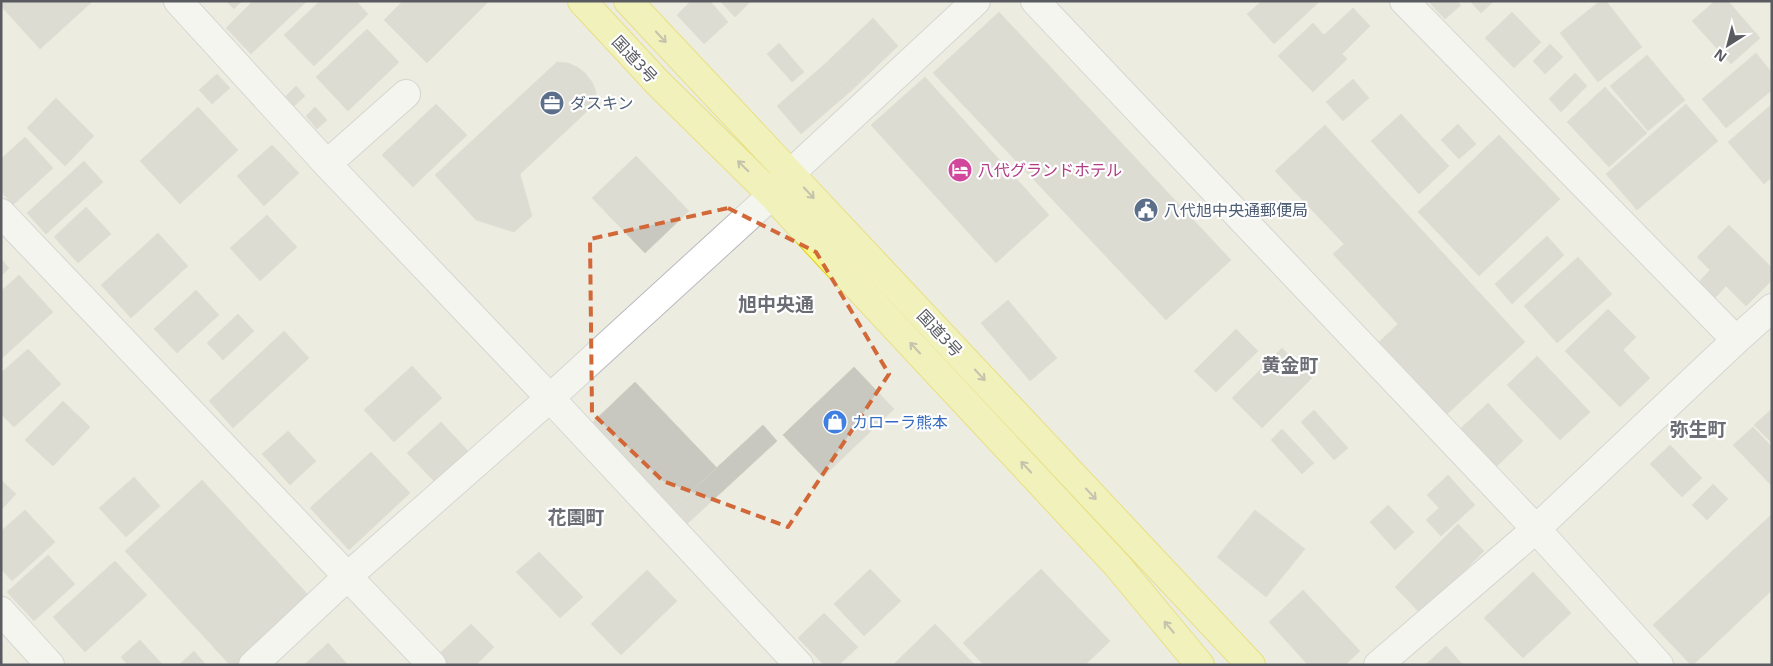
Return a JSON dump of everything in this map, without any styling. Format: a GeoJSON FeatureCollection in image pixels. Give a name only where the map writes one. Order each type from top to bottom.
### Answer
{"type":"FeatureCollection","features":[{"type":"Feature","properties":{"kind":"highway","name":"国道3号"},"geometry":{"type":"LineString","coordinates":[[582,1],[658,83],[772,195],[1117,565],[1200,665]]}},
{"type":"Feature","properties":{"kind":"highway","name":"国道3号"},"geometry":{"type":"LineString","coordinates":[[628,1],[1250,665]]}},
{"type":"Feature","properties":{"kind":"street"},"geometry":{"type":"LineString","coordinates":[[178,1],[327,164],[550,398],[799,665]]}},
{"type":"Feature","properties":{"kind":"street"},"geometry":{"type":"LineString","coordinates":[[252,665],[348,576],[550,398],[772,195],[790,173],[976,1]]}},
{"type":"Feature","properties":{"kind":"street"},"geometry":{"type":"LineString","coordinates":[[1035,1],[1536,530],[1659,665]]}},
{"type":"Feature","properties":{"kind":"street"},"geometry":{"type":"LineString","coordinates":[[1404,1],[1736,340]]}},
{"type":"Feature","properties":{"kind":"street"},"geometry":{"type":"LineString","coordinates":[[327,164],[406,94]]}},
{"type":"Feature","properties":{"kind":"street"},"geometry":{"type":"LineString","coordinates":[[1,213],[432,665]]}},
{"type":"Feature","properties":{"kind":"street"},"geometry":{"type":"LineString","coordinates":[[1378,665],[1536,530],[1772,308]]}},
{"type":"Feature","properties":{"kind":"street"},"geometry":{"type":"LineString","coordinates":[[1,611],[50,665]]}},
{"type":"Feature","properties":{"kind":"highlighted area"},"geometry":{"type":"Polygon","coordinates":[[[728,208],[816,252],[889,374],[788,527],[663,481],[592,413],[590,239],[728,208]]]}},
{"type":"Feature","properties":{"kind":"building"},"geometry":{"type":"Polygon","coordinates":[[[1,1],[93,1],[40,49],[1,6],[1,1]]]}},
{"type":"Feature","properties":{"kind":"building"},"geometry":{"type":"Polygon","coordinates":[[[226,1],[242,1],[234,9],[226,1]]]}},
{"type":"Feature","properties":{"kind":"building"},"geometry":{"type":"Polygon","coordinates":[[[253,1],[307,1],[251,54],[226,28],[253,1]]]}},
{"type":"Feature","properties":{"kind":"building"},"geometry":{"type":"Polygon","coordinates":[[[320,1],[356,1],[368,14],[314,66],[284,35],[320,1]]]}},
{"type":"Feature","properties":{"kind":"building"},"geometry":{"type":"Polygon","coordinates":[[[403,1],[489,1],[427,63],[384,20],[403,1]]]}},
{"type":"Feature","properties":{"kind":"building"},"geometry":{"type":"Polygon","coordinates":[[[691,1],[710,1],[728,22],[704,44],[677,15],[691,1]]]}},
{"type":"Feature","properties":{"kind":"building"},"geometry":{"type":"Polygon","coordinates":[[[720,1],[751,1],[735,17],[720,1]]]}},
{"type":"Feature","properties":{"kind":"building"},"geometry":{"type":"Polygon","coordinates":[[[1262,1],[1320,1],[1274,44],[1247,14],[1262,1]]]}},
{"type":"Feature","properties":{"kind":"building"},"geometry":{"type":"Polygon","coordinates":[[[1428,1],[1457,1],[1461,5],[1445,19],[1428,1]]]}},
{"type":"Feature","properties":{"kind":"building"},"geometry":{"type":"Polygon","coordinates":[[[1470,1],[1494,1],[1481,13],[1470,1]]]}},
{"type":"Feature","properties":{"kind":"building"},"geometry":{"type":"Polygon","coordinates":[[[1600,1],[1606,1],[1642,47],[1598,82],[1560,33],[1600,1]]]}},
{"type":"Feature","properties":{"kind":"building"},"geometry":{"type":"Polygon","coordinates":[[[1715,1],[1728,1],[1760,38],[1731,64],[1692,21],[1715,1]]]}},
{"type":"Feature","properties":{"kind":"building"},"geometry":{"type":"Polygon","coordinates":[[[1353,8],[1370,26],[1342,54],[1347,59],[1313,92],[1278,56],[1313,23],[1324,35],[1353,8]]]}},
{"type":"Feature","properties":{"kind":"building"},"geometry":{"type":"Polygon","coordinates":[[[999,12],[1231,260],[1166,320],[933,73],[999,12]]]}},
{"type":"Feature","properties":{"kind":"building"},"geometry":{"type":"Polygon","coordinates":[[[1512,12],[1541,42],[1514,68],[1485,38],[1512,12]]]}},
{"type":"Feature","properties":{"kind":"building"},"geometry":{"type":"Polygon","coordinates":[[[873,18],[898,46],[852,90],[827,62],[873,18]]]}},
{"type":"Feature","properties":{"kind":"building"},"geometry":{"type":"Polygon","coordinates":[[[367,29],[399,62],[348,111],[316,77],[367,29]]]}},
{"type":"Feature","properties":{"kind":"building"},"geometry":{"type":"Polygon","coordinates":[[[779,43],[804,72],[792,82],[767,54],[779,43]]]}},
{"type":"Feature","properties":{"kind":"building"},"geometry":{"type":"Polygon","coordinates":[[[1550,44],[1563,57],[1545,74],[1533,61],[1550,44]]]}},
{"type":"Feature","properties":{"kind":"building"},"geometry":{"type":"Polygon","coordinates":[[[1756,53],[1772,73],[1772,90],[1726,128],[1702,99],[1756,53]]]}},
{"type":"Feature","properties":{"kind":"building"},"geometry":{"type":"Polygon","coordinates":[[[1647,55],[1685,100],[1648,131],[1610,86],[1647,55]]]}},
{"type":"Feature","properties":{"kind":"building"},"geometry":{"type":"Polygon","coordinates":[[[557,62],[568,63],[585,73],[592,82],[596,92],[596,103],[520,174],[532,216],[514,232],[476,220],[435,175],[557,62]]]}},
{"type":"Feature","properties":{"kind":"building"},"geometry":{"type":"Polygon","coordinates":[[[827,62],[852,90],[801,134],[777,106],[827,62]]]}},
{"type":"Feature","properties":{"kind":"building"},"geometry":{"type":"Polygon","coordinates":[[[1575,73],[1587,86],[1561,112],[1549,99],[1575,73]]]}},
{"type":"Feature","properties":{"kind":"building"},"geometry":{"type":"Polygon","coordinates":[[[217,74],[230,88],[212,104],[199,90],[217,74]]]}},
{"type":"Feature","properties":{"kind":"building","name":"八代グランドホテル"},"geometry":{"type":"Polygon","coordinates":[[[925,77],[1049,215],[996,263],[871,125],[925,77]]]}},
{"type":"Feature","properties":{"kind":"building"},"geometry":{"type":"Polygon","coordinates":[[[1353,79],[1369,98],[1343,121],[1326,102],[1353,79]]]}},
{"type":"Feature","properties":{"kind":"building"},"geometry":{"type":"Polygon","coordinates":[[[296,86],[305,96],[293,107],[284,98],[296,86]]]}},
{"type":"Feature","properties":{"kind":"building"},"geometry":{"type":"Polygon","coordinates":[[[1605,87],[1647,133],[1609,167],[1567,122],[1605,87]]]}},
{"type":"Feature","properties":{"kind":"building"},"geometry":{"type":"Polygon","coordinates":[[[56,98],[94,136],[65,166],[27,128],[56,98]]]}},
{"type":"Feature","properties":{"kind":"building"},"geometry":{"type":"Polygon","coordinates":[[[436,104],[467,135],[413,187],[382,155],[436,104]]]}},
{"type":"Feature","properties":{"kind":"building"},"geometry":{"type":"Polygon","coordinates":[[[1686,104],[1718,141],[1637,210],[1606,174],[1686,104]]]}},
{"type":"Feature","properties":{"kind":"building"},"geometry":{"type":"Polygon","coordinates":[[[1772,104],[1772,177],[1764,184],[1728,142],[1772,104]]]}},
{"type":"Feature","properties":{"kind":"building"},"geometry":{"type":"Polygon","coordinates":[[[198,107],[238,150],[180,204],[140,161],[198,107]]]}},
{"type":"Feature","properties":{"kind":"building"},"geometry":{"type":"Polygon","coordinates":[[[315,107],[327,120],[317,129],[306,116],[315,107]]]}},
{"type":"Feature","properties":{"kind":"building"},"geometry":{"type":"Polygon","coordinates":[[[1401,114],[1449,166],[1419,194],[1371,141],[1401,114]]]}},
{"type":"Feature","properties":{"kind":"building"},"geometry":{"type":"Polygon","coordinates":[[[1458,124],[1476,144],[1459,159],[1441,140],[1458,124]]]}},
{"type":"Feature","properties":{"kind":"building"},"geometry":{"type":"Polygon","coordinates":[[[1325,125],[1525,342],[1446,415],[1379,342],[1398,324],[1333,254],[1344,244],[1275,171],[1325,125]]]}},
{"type":"Feature","properties":{"kind":"building"},"geometry":{"type":"Polygon","coordinates":[[[1499,135],[1560,199],[1479,276],[1418,212],[1499,135]]]}},
{"type":"Feature","properties":{"kind":"building"},"geometry":{"type":"Polygon","coordinates":[[[25,137],[53,168],[13,205],[1,192],[1,159],[25,137]]]}},
{"type":"Feature","properties":{"kind":"building"},"geometry":{"type":"Polygon","coordinates":[[[272,145],[299,173],[264,206],[237,176],[272,145]]]}},
{"type":"Feature","properties":{"kind":"building"},"geometry":{"type":"Polygon","coordinates":[[[636,156],[689,211],[645,253],[592,198],[636,156]]]}},
{"type":"Feature","properties":{"kind":"building"},"geometry":{"type":"Polygon","coordinates":[[[84,161],[103,182],[46,234],[27,213],[84,161]]]}},
{"type":"Feature","properties":{"kind":"building"},"geometry":{"type":"Polygon","coordinates":[[[86,207],[111,234],[78,263],[54,237],[86,207]]]}},
{"type":"Feature","properties":{"kind":"building"},"geometry":{"type":"Polygon","coordinates":[[[267,215],[297,247],[260,281],[230,248],[267,215]]]}},
{"type":"Feature","properties":{"kind":"building"},"geometry":{"type":"Polygon","coordinates":[[[1729,225],[1772,268],[1772,280],[1746,306],[1726,286],[1714,299],[1698,283],[1710,270],[1697,257],[1729,225]]]}},
{"type":"Feature","properties":{"kind":"building"},"geometry":{"type":"Polygon","coordinates":[[[158,233],[188,266],[131,318],[101,285],[158,233]]]}},
{"type":"Feature","properties":{"kind":"building"},"geometry":{"type":"Polygon","coordinates":[[[1547,236],[1564,255],[1512,304],[1495,284],[1547,236]]]}},
{"type":"Feature","properties":{"kind":"building"},"geometry":{"type":"Polygon","coordinates":[[[1578,257],[1612,294],[1557,343],[1524,306],[1578,257]]]}},
{"type":"Feature","properties":{"kind":"building"},"geometry":{"type":"Polygon","coordinates":[[[1,259],[9,268],[1,276],[1,259]]]}},
{"type":"Feature","properties":{"kind":"building"},"geometry":{"type":"Polygon","coordinates":[[[19,275],[53,312],[1,359],[1,291],[19,275]]]}},
{"type":"Feature","properties":{"kind":"building"},"geometry":{"type":"Polygon","coordinates":[[[196,290],[219,315],[177,353],[154,329],[196,290]]]}},
{"type":"Feature","properties":{"kind":"building"},"geometry":{"type":"Polygon","coordinates":[[[1008,300],[1057,358],[1030,381],[981,323],[1008,300]]]}},
{"type":"Feature","properties":{"kind":"building"},"geometry":{"type":"Polygon","coordinates":[[[1608,309],[1636,337],[1623,350],[1650,378],[1620,407],[1565,351],[1608,309]]]}},
{"type":"Feature","properties":{"kind":"building"},"geometry":{"type":"Polygon","coordinates":[[[238,314],[254,331],[223,360],[207,343],[238,314]]]}},
{"type":"Feature","properties":{"kind":"building"},"geometry":{"type":"Polygon","coordinates":[[[1236,329],[1258,351],[1216,392],[1194,371],[1236,329]]]}},
{"type":"Feature","properties":{"kind":"building"},"geometry":{"type":"Polygon","coordinates":[[[284,331],[309,358],[233,428],[209,401],[284,331]]]}},
{"type":"Feature","properties":{"kind":"building"},"geometry":{"type":"Polygon","coordinates":[[[1282,348],[1312,378],[1262,428],[1232,398],[1282,348]]]}},
{"type":"Feature","properties":{"kind":"building"},"geometry":{"type":"Polygon","coordinates":[[[28,349],[61,384],[14,427],[1,414],[1,373],[28,349]]]}},
{"type":"Feature","properties":{"kind":"building"},"geometry":{"type":"Polygon","coordinates":[[[1537,356],[1590,412],[1560,440],[1507,385],[1537,356]]]}},
{"type":"Feature","properties":{"kind":"building"},"geometry":{"type":"Polygon","coordinates":[[[412,366],[442,398],[394,442],[364,410],[412,366]]]}},
{"type":"Feature","properties":{"kind":"building"},"geometry":{"type":"Polygon","coordinates":[[[854,367],[894,409],[823,477],[783,435],[854,367]]]}},
{"type":"Feature","properties":{"kind":"building"},"geometry":{"type":"Polygon","coordinates":[[[635,382],[717,468],[673,508],[592,423],[635,382]]]}},
{"type":"Feature","properties":{"kind":"building"},"geometry":{"type":"Polygon","coordinates":[[[63,401],[90,427],[53,466],[25,440],[63,401]]]}},
{"type":"Feature","properties":{"kind":"building"},"geometry":{"type":"Polygon","coordinates":[[[1488,403],[1523,441],[1496,467],[1460,429],[1488,403]]]}},
{"type":"Feature","properties":{"kind":"building"},"geometry":{"type":"Polygon","coordinates":[[[1772,409],[1772,443],[1754,425],[1772,409]]]}},
{"type":"Feature","properties":{"kind":"building"},"geometry":{"type":"Polygon","coordinates":[[[1314,410],[1348,448],[1334,460],[1301,422],[1314,410]]]}},
{"type":"Feature","properties":{"kind":"building"},"geometry":{"type":"Polygon","coordinates":[[[441,422],[468,451],[434,481],[407,453],[441,422]]]}},
{"type":"Feature","properties":{"kind":"building"},"geometry":{"type":"Polygon","coordinates":[[[763,425],[777,441],[687,524],[673,508],[763,425]]]}},
{"type":"Feature","properties":{"kind":"building"},"geometry":{"type":"Polygon","coordinates":[[[1753,427],[1772,447],[1772,486],[1733,445],[1753,427]]]}},
{"type":"Feature","properties":{"kind":"building"},"geometry":{"type":"Polygon","coordinates":[[[1282,429],[1314,463],[1302,474],[1271,440],[1282,429]]]}},
{"type":"Feature","properties":{"kind":"building"},"geometry":{"type":"Polygon","coordinates":[[[288,431],[316,461],[290,485],[262,454],[288,431]]]}},
{"type":"Feature","properties":{"kind":"building"},"geometry":{"type":"Polygon","coordinates":[[[1670,445],[1702,478],[1682,497],[1650,464],[1670,445]]]}},
{"type":"Feature","properties":{"kind":"building"},"geometry":{"type":"Polygon","coordinates":[[[371,452],[410,493],[349,550],[310,508],[371,452]]]}},
{"type":"Feature","properties":{"kind":"building"},"geometry":{"type":"Polygon","coordinates":[[[1448,475],[1475,505],[1441,536],[1426,520],[1439,508],[1427,495],[1448,475]]]}},
{"type":"Feature","properties":{"kind":"building"},"geometry":{"type":"Polygon","coordinates":[[[134,477],[160,506],[126,537],[99,508],[134,477]]]}},
{"type":"Feature","properties":{"kind":"building"},"geometry":{"type":"Polygon","coordinates":[[[1,480],[16,494],[1,510],[1,480]]]}},
{"type":"Feature","properties":{"kind":"building"},"geometry":{"type":"Polygon","coordinates":[[[202,480],[311,598],[238,665],[230,665],[125,551],[202,480]]]}},
{"type":"Feature","properties":{"kind":"building"},"geometry":{"type":"Polygon","coordinates":[[[1713,484],[1728,499],[1707,520],[1692,505],[1713,484]]]}},
{"type":"Feature","properties":{"kind":"building"},"geometry":{"type":"Polygon","coordinates":[[[1388,505],[1414,532],[1395,550],[1370,522],[1388,505]]]}},
{"type":"Feature","properties":{"kind":"building"},"geometry":{"type":"Polygon","coordinates":[[[25,510],[55,542],[12,581],[1,569],[1,531],[25,510]]]}},
{"type":"Feature","properties":{"kind":"building"},"geometry":{"type":"Polygon","coordinates":[[[1255,510],[1305,549],[1266,597],[1217,557],[1255,510]]]}},
{"type":"Feature","properties":{"kind":"building"},"geometry":{"type":"Polygon","coordinates":[[[1772,514],[1772,590],[1691,665],[1653,625],[1772,514]]]}},
{"type":"Feature","properties":{"kind":"building"},"geometry":{"type":"Polygon","coordinates":[[[1458,524],[1484,551],[1421,614],[1395,587],[1458,524]]]}},
{"type":"Feature","properties":{"kind":"building"},"geometry":{"type":"Polygon","coordinates":[[[539,552],[583,597],[560,618],[516,572],[539,552]]]}},
{"type":"Feature","properties":{"kind":"building"},"geometry":{"type":"Polygon","coordinates":[[[48,555],[75,584],[34,621],[7,592],[48,555]]]}},
{"type":"Feature","properties":{"kind":"building"},"geometry":{"type":"Polygon","coordinates":[[[115,561],[147,595],[85,652],[53,617],[115,561]]]}},
{"type":"Feature","properties":{"kind":"building"},"geometry":{"type":"Polygon","coordinates":[[[870,569],[901,601],[864,636],[834,604],[870,569]]]}},
{"type":"Feature","properties":{"kind":"building"},"geometry":{"type":"Polygon","coordinates":[[[1041,569],[1110,641],[1085,665],[984,665],[963,643],[1041,569]]]}},
{"type":"Feature","properties":{"kind":"building"},"geometry":{"type":"Polygon","coordinates":[[[647,570],[677,601],[621,655],[591,624],[647,570]]]}},
{"type":"Feature","properties":{"kind":"building"},"geometry":{"type":"Polygon","coordinates":[[[1533,572],[1571,613],[1523,658],[1484,618],[1533,572]]]}},
{"type":"Feature","properties":{"kind":"building"},"geometry":{"type":"Polygon","coordinates":[[[1303,590],[1360,651],[1345,665],[1308,665],[1269,622],[1303,590]]]}},
{"type":"Feature","properties":{"kind":"building"},"geometry":{"type":"Polygon","coordinates":[[[824,613],[858,647],[839,665],[824,665],[798,638],[824,613]]]}},
{"type":"Feature","properties":{"kind":"building"},"geometry":{"type":"Polygon","coordinates":[[[471,624],[494,647],[476,665],[448,665],[438,655],[471,624]]]}},
{"type":"Feature","properties":{"kind":"building"},"geometry":{"type":"Polygon","coordinates":[[[935,624],[975,665],[893,665],[935,624]]]}},
{"type":"Feature","properties":{"kind":"building"},"geometry":{"type":"Polygon","coordinates":[[[140,640],[163,665],[128,665],[121,657],[140,640]]]}},
{"type":"Feature","properties":{"kind":"building"},"geometry":{"type":"Polygon","coordinates":[[[328,643],[348,665],[304,665],[328,643]]]}},
{"type":"Feature","properties":{"kind":"building"},"geometry":{"type":"Polygon","coordinates":[[[1446,646],[1463,665],[1425,665],[1446,646]]]}},
{"type":"Feature","properties":{"kind":"building"},"geometry":{"type":"Polygon","coordinates":[[[194,651],[206,665],[179,665],[194,651]]]}},
{"type":"Feature","properties":{"kind":"place","name":"ダスキン"},"geometry":{"type":"Point","coordinates":[552,103]}},
{"type":"Feature","properties":{"kind":"place","name":"八代グランドホテル"},"geometry":{"type":"Point","coordinates":[960,170]}},
{"type":"Feature","properties":{"kind":"place","name":"八代旭中央通郵便局"},"geometry":{"type":"Point","coordinates":[1146,210]}},
{"type":"Feature","properties":{"kind":"place","name":"カローラ熊本"},"geometry":{"type":"Point","coordinates":[835,422]}},
{"type":"Feature","properties":{"kind":"district","name":"旭中央通"},"geometry":{"type":"Point","coordinates":[776,304]}},
{"type":"Feature","properties":{"kind":"district","name":"黄金町"},"geometry":{"type":"Point","coordinates":[1290,365]}},
{"type":"Feature","properties":{"kind":"district","name":"弥生町"},"geometry":{"type":"Point","coordinates":[1698,429]}},
{"type":"Feature","properties":{"kind":"district","name":"花園町"},"geometry":{"type":"Point","coordinates":[576,517]}}]}
